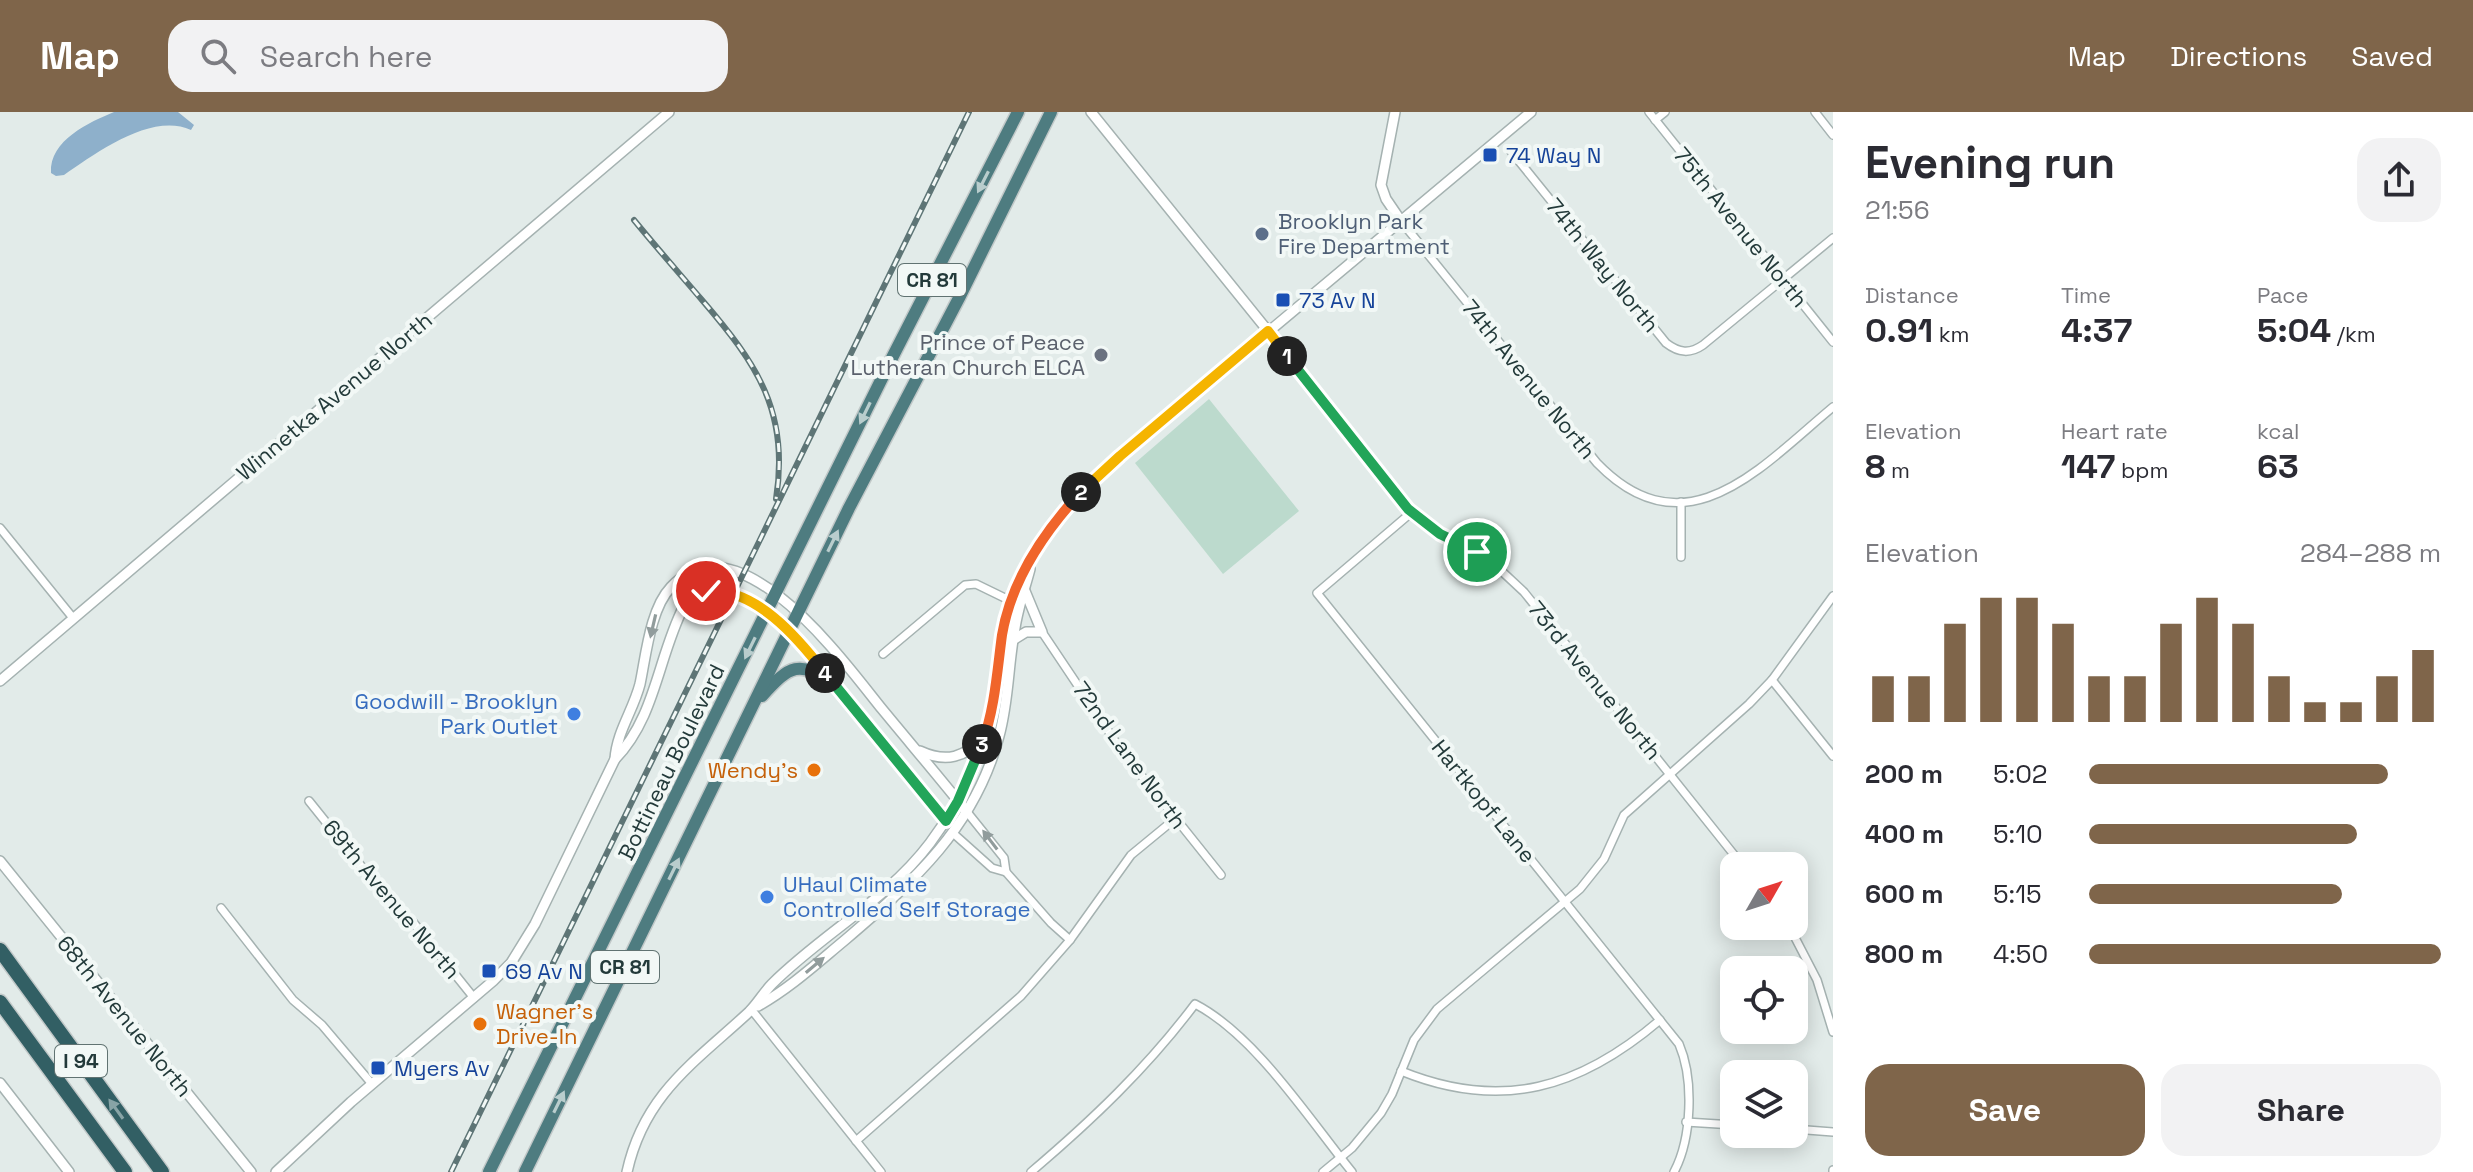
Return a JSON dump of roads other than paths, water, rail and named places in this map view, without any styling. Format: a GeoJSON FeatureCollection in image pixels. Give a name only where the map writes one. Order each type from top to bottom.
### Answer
{"type":"FeatureCollection","features":[{"type":"Feature","properties":{"kind":"highway","name":"Bottineau Boulevard"},"geometry":{"type":"LineString","coordinates":[[489,1172],[893,356],[1018,112]]}},
{"type":"Feature","properties":{"kind":"highway","name":"CR 81"},"geometry":{"type":"LineString","coordinates":[[525,1172],[799,611],[1051,112]]}},
{"type":"Feature","properties":{"kind":"highway"},"geometry":{"type":"LineString","coordinates":[[752,708],[773,684],[794,669],[806,668],[834,685]]}},
{"type":"Feature","properties":{"kind":"highway","name":"I 94"},"geometry":{"type":"LineString","coordinates":[[0,950],[162,1172]]}},
{"type":"Feature","properties":{"kind":"highway","name":"I 94"},"geometry":{"type":"LineString","coordinates":[[0,1002],[125,1172]]}},
{"type":"Feature","properties":{"kind":"street","name":"Winnetka Avenue North"},"geometry":{"type":"LineString","coordinates":[[0,681],[669,112]]}},
{"type":"Feature","properties":{"kind":"street","name":"73rd Avenue North"},"geometry":{"type":"LineString","coordinates":[[1091,112],[1412,512],[1440,534],[1477,552],[1510,576],[1732,852]]}},
{"type":"Feature","properties":{"kind":"street"},"geometry":{"type":"LineString","coordinates":[[1395,112],[1381,185],[1386,199],[1401,221]]}},
{"type":"Feature","properties":{"kind":"street"},"geometry":{"type":"LineString","coordinates":[[627,1172],[630,1156],[648,1117],[686,1065],[751,1009],[772,984],[903,875],[946,821],[958,801],[986,734],[994,706],[1003,634],[1017,583],[1059,517],[1087,485],[1531,112]]}},
{"type":"Feature","properties":{"kind":"street","name":"75th Avenue North"},"geometry":{"type":"LineString","coordinates":[[1649,112],[1833,342]]}},
{"type":"Feature","properties":{"kind":"street"},"geometry":{"type":"LineString","coordinates":[[1655,120],[1665,112]]}},
{"type":"Feature","properties":{"kind":"street"},"geometry":{"type":"LineString","coordinates":[[1815,112],[1833,135]]}},
{"type":"Feature","properties":{"kind":"street","name":"74th Way North"},"geometry":{"type":"LineString","coordinates":[[1510,150],[1674,349],[1695,351],[1833,238]]}},
{"type":"Feature","properties":{"kind":"street","name":"74th Avenue North"},"geometry":{"type":"LineString","coordinates":[[1401,221],[1603,470],[1626,488],[1643,495],[1681,502]]}},
{"type":"Feature","properties":{"kind":"street"},"geometry":{"type":"LineString","coordinates":[[1681,557],[1681,502],[1716,496],[1733,488],[1833,407]]}},
{"type":"Feature","properties":{"kind":"street","name":"Hartkopf Lane"},"geometry":{"type":"LineString","coordinates":[[1412,512],[1317,593],[1679,1044],[1688,1071],[1682,1154],[1674,1172]]}},
{"type":"Feature","properties":{"kind":"street"},"geometry":{"type":"LineString","coordinates":[[0,528],[73,618]]}},
{"type":"Feature","properties":{"kind":"street"},"geometry":{"type":"LineString","coordinates":[[751,1009],[785,991],[900,893],[954,834],[980,788],[999,737],[1009,688],[1013,640],[1034,556]]}},
{"type":"Feature","properties":{"kind":"street"},"geometry":{"type":"LineString","coordinates":[[615,759],[617,738],[635,702],[660,603],[670,587],[685,575],[704,568],[719,567],[744,575],[799,611],[1004,858],[1006,872]]}},
{"type":"Feature","properties":{"kind":"street"},"geometry":{"type":"LineString","coordinates":[[883,654],[965,585],[976,584],[1021,607]]}},
{"type":"Feature","properties":{"kind":"street"},"geometry":{"type":"LineString","coordinates":[[1013,640],[1022,633],[1042,632],[1024,589]]}},
{"type":"Feature","properties":{"kind":"street"},"geometry":{"type":"LineString","coordinates":[[276,1172],[372,1084],[503,972],[532,930],[615,759],[629,744],[646,712],[677,619],[693,596],[706,591],[721,590],[742,597],[790,630],[954,834],[992,868],[1006,872],[1070,940]]}},
{"type":"Feature","properties":{"kind":"street"},"geometry":{"type":"LineString","coordinates":[[1323,1172],[1368,1132],[1392,1094],[1414,1040],[1437,1009],[1593,875],[1624,815],[1772,680],[1833,596]]}},
{"type":"Feature","properties":{"kind":"street","name":"72nd Lane North"},"geometry":{"type":"LineString","coordinates":[[1042,632],[1121,750],[1221,875]]}},
{"type":"Feature","properties":{"kind":"street"},"geometry":{"type":"LineString","coordinates":[[1772,680],[1833,756]]}},
{"type":"Feature","properties":{"kind":"street"},"geometry":{"type":"LineString","coordinates":[[914,748],[933,757],[953,758],[971,750],[986,734]]}},
{"type":"Feature","properties":{"kind":"street","name":"69th Avenue North"},"geometry":{"type":"LineString","coordinates":[[309,801],[386,897],[413,922],[474,998]]}},
{"type":"Feature","properties":{"kind":"street"},"geometry":{"type":"LineString","coordinates":[[856,1141],[1021,996],[1070,940],[1131,855],[1176,818]]}},
{"type":"Feature","properties":{"kind":"street","name":"68th Avenue North"},"geometry":{"type":"LineString","coordinates":[[0,861],[251,1172]]}},
{"type":"Feature","properties":{"kind":"street"},"geometry":{"type":"LineString","coordinates":[[221,908],[293,1000],[322,1025],[372,1084]]}},
{"type":"Feature","properties":{"kind":"street"},"geometry":{"type":"LineString","coordinates":[[1796,940],[1830,1010],[1833,1032]]}},
{"type":"Feature","properties":{"kind":"street"},"geometry":{"type":"LineString","coordinates":[[1031,1172],[1116,1097],[1151,1060],[1195,1004],[1227,1024],[1261,1058],[1352,1172]]}},
{"type":"Feature","properties":{"kind":"street"},"geometry":{"type":"LineString","coordinates":[[751,1009],[881,1172]]}},
{"type":"Feature","properties":{"kind":"street"},"geometry":{"type":"LineString","coordinates":[[1401,1071],[1440,1085],[1469,1090],[1528,1089],[1585,1073],[1635,1042],[1660,1020]]}},
{"type":"Feature","properties":{"kind":"street"},"geometry":{"type":"LineString","coordinates":[[0,1083],[66,1170]]}},
{"type":"Feature","properties":{"kind":"street"},"geometry":{"type":"LineString","coordinates":[[1686,1122],[1720,1124]]}},
{"type":"Feature","properties":{"kind":"street"},"geometry":{"type":"LineString","coordinates":[[1808,1130],[1833,1132]]}},
{"type":"Feature","properties":{"kind":"water"},"geometry":{"type":"Polygon","coordinates":[[[114,112],[178,112],[194,125],[191,130],[159,126],[142,130],[108,146],[64,175],[51,173],[52,161],[64,142],[83,127],[114,112]]]}},
{"type":"Feature","properties":{"kind":"railway"},"geometry":{"type":"LineString","coordinates":[[451,1172],[969,112]]}},
{"type":"Feature","properties":{"kind":"railway"},"geometry":{"type":"LineString","coordinates":[[634,220],[721,323],[753,367],[773,414],[778,440],[776,499]]}},
{"type":"Feature","properties":{"kind":"place","name":"74 Way N"},"geometry":{"type":"Point","coordinates":[1490,155]}},
{"type":"Feature","properties":{"kind":"place","name":"Brooklyn Park Fire Department"},"geometry":{"type":"Point","coordinates":[1262,234]}},
{"type":"Feature","properties":{"kind":"place","name":"73 Av N"},"geometry":{"type":"Point","coordinates":[1283,300]}},
{"type":"Feature","properties":{"kind":"place","name":"Prince of Peace Lutheran Church ELCA"},"geometry":{"type":"Point","coordinates":[1101,355]}},
{"type":"Feature","properties":{"kind":"place","name":"Goodwill - Brooklyn Park Outlet"},"geometry":{"type":"Point","coordinates":[574,714]}},
{"type":"Feature","properties":{"kind":"place","name":"Wendy's"},"geometry":{"type":"Point","coordinates":[814,770]}},
{"type":"Feature","properties":{"kind":"place","name":"UHaul Climate Controlled Self Storage"},"geometry":{"type":"Point","coordinates":[767,897]}},
{"type":"Feature","properties":{"kind":"place","name":"69 Av N"},"geometry":{"type":"Point","coordinates":[489,971]}},
{"type":"Feature","properties":{"kind":"place","name":"Wagner's Drive-In"},"geometry":{"type":"Point","coordinates":[480,1024]}},
{"type":"Feature","properties":{"kind":"place","name":"Myers Av"},"geometry":{"type":"Point","coordinates":[378,1068]}}]}
